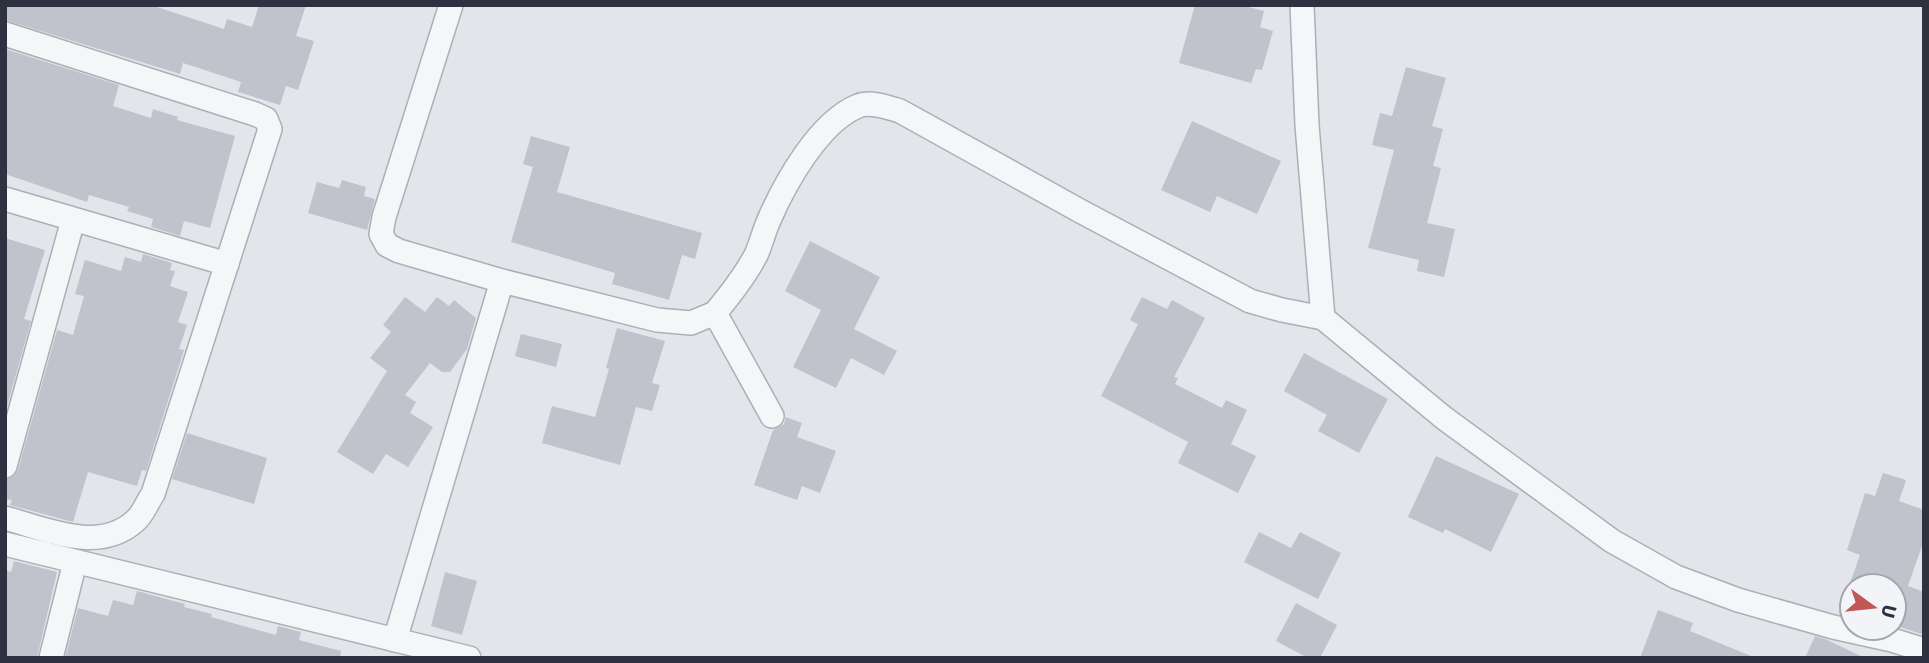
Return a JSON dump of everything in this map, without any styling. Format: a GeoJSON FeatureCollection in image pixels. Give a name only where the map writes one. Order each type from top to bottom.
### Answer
{"type":"FeatureCollection","features":[{"type":"Feature","properties":{"kind":"street"},"geometry":{"type":"LineString","coordinates":[[451,5],[381,234],[387,245],[399,251],[502,281],[657,320],[691,323],[715,313],[738,285],[756,255],[788,181],[819,137],[837,118],[859,104],[900,110],[1082,212],[1250,301],[1323,318],[1444,418],[1612,541],[1676,577],[1738,600],[1924,650]]}},
{"type":"Feature","properties":{"kind":"street"},"geometry":{"type":"LineString","coordinates":[[1302,5],[1307,125],[1323,318]]}},
{"type":"Feature","properties":{"kind":"street"},"geometry":{"type":"LineString","coordinates":[[5,34],[266,119],[270,129],[153,494],[137,520],[117,534],[81,539],[5,518]]}},
{"type":"Feature","properties":{"kind":"street"},"geometry":{"type":"LineString","coordinates":[[5,200],[227,264]]}},
{"type":"Feature","properties":{"kind":"street"},"geometry":{"type":"LineString","coordinates":[[5,466],[73,220]]}},
{"type":"Feature","properties":{"kind":"street"},"geometry":{"type":"LineString","coordinates":[[396,640],[502,281]]}},
{"type":"Feature","properties":{"kind":"street"},"geometry":{"type":"LineString","coordinates":[[715,313],[772,416]]}},
{"type":"Feature","properties":{"kind":"street"},"geometry":{"type":"LineString","coordinates":[[5,544],[469,658]]}},
{"type":"Feature","properties":{"kind":"street"},"geometry":{"type":"LineString","coordinates":[[51,658],[75,562]]}},
{"type":"Feature","properties":{"kind":"building"},"geometry":{"type":"Polygon","coordinates":[[[5,5],[151,5],[224,29],[227,19],[252,27],[259,5],[306,5],[296,36],[314,41],[298,90],[286,86],[280,105],[238,92],[241,82],[183,63],[180,74],[5,20],[5,5]]]}},
{"type":"Feature","properties":{"kind":"building"},"geometry":{"type":"Polygon","coordinates":[[[1195,5],[1241,5],[1264,11],[1260,27],[1273,31],[1262,70],[1256,69],[1251,83],[1179,63],[1195,5]]]}},
{"type":"Feature","properties":{"kind":"building"},"geometry":{"type":"Polygon","coordinates":[[[5,49],[119,85],[113,106],[151,118],[153,109],[178,117],[177,120],[235,136],[210,228],[184,221],[180,236],[151,227],[153,219],[127,211],[129,207],[89,195],[87,202],[5,174],[5,49]]]}},
{"type":"Feature","properties":{"kind":"building"},"geometry":{"type":"Polygon","coordinates":[[[1406,67],[1446,78],[1432,126],[1443,129],[1433,166],[1441,168],[1427,223],[1455,229],[1444,277],[1417,271],[1419,260],[1368,248],[1394,150],[1372,145],[1380,113],[1392,116],[1406,67]]]}},
{"type":"Feature","properties":{"kind":"building"},"geometry":{"type":"Polygon","coordinates":[[[1192,121],[1281,161],[1257,214],[1217,196],[1210,212],[1161,190],[1192,121]]]}},
{"type":"Feature","properties":{"kind":"building"},"geometry":{"type":"Polygon","coordinates":[[[531,136],[570,147],[557,192],[702,233],[695,259],[682,255],[669,300],[612,284],[615,273],[511,242],[533,167],[523,164],[531,136]]]}},
{"type":"Feature","properties":{"kind":"building"},"geometry":{"type":"Polygon","coordinates":[[[342,180],[366,187],[364,196],[375,199],[367,230],[308,213],[317,182],[339,188],[342,180]]]}},
{"type":"Feature","properties":{"kind":"building"},"geometry":{"type":"Polygon","coordinates":[[[5,238],[45,250],[24,319],[31,321],[5,413],[5,238]]]}},
{"type":"Feature","properties":{"kind":"building"},"geometry":{"type":"Polygon","coordinates":[[[810,241],[880,277],[854,329],[897,351],[884,375],[851,358],[836,388],[793,367],[821,310],[785,291],[810,241]]]}},
{"type":"Feature","properties":{"kind":"building"},"geometry":{"type":"Polygon","coordinates":[[[143,254],[172,263],[170,270],[175,271],[170,286],[188,292],[178,322],[187,325],[179,349],[184,350],[146,471],[142,470],[137,486],[88,472],[73,522],[10,505],[12,500],[5,499],[5,480],[14,476],[18,470],[57,330],[73,335],[84,296],[75,294],[85,260],[121,271],[125,257],[141,262],[143,254]]]}},
{"type":"Feature","properties":{"kind":"building"},"geometry":{"type":"Polygon","coordinates":[[[405,297],[425,312],[437,297],[449,306],[454,300],[476,318],[467,349],[450,372],[442,372],[430,363],[405,395],[416,402],[410,413],[433,427],[408,467],[386,454],[373,474],[337,452],[387,371],[370,358],[391,332],[383,325],[405,297]]]}},
{"type":"Feature","properties":{"kind":"building"},"geometry":{"type":"Polygon","coordinates":[[[1142,297],[1167,309],[1172,300],[1205,318],[1174,377],[1178,378],[1175,384],[1222,408],[1226,400],[1247,410],[1231,444],[1256,456],[1238,493],[1178,463],[1188,442],[1101,396],[1138,324],[1130,320],[1142,297]]]}},
{"type":"Feature","properties":{"kind":"building"},"geometry":{"type":"Polygon","coordinates":[[[617,328],[665,341],[652,383],[660,385],[652,411],[636,407],[620,465],[542,443],[552,406],[595,417],[617,328]]]}},
{"type":"Feature","properties":{"kind":"building"},"geometry":{"type":"Polygon","coordinates":[[[521,334],[562,344],[556,367],[515,356],[521,334]]]}},
{"type":"Feature","properties":{"kind":"building"},"geometry":{"type":"Polygon","coordinates":[[[1304,353],[1388,399],[1359,453],[1318,431],[1327,415],[1284,391],[1304,353]]]}},
{"type":"Feature","properties":{"kind":"building"},"geometry":{"type":"Polygon","coordinates":[[[786,417],[802,423],[797,437],[836,451],[820,493],[802,486],[797,500],[754,485],[773,430],[784,424],[786,417]]]}},
{"type":"Feature","properties":{"kind":"building"},"geometry":{"type":"Polygon","coordinates":[[[187,433],[267,458],[254,504],[172,479],[187,433]]]}},
{"type":"Feature","properties":{"kind":"building"},"geometry":{"type":"Polygon","coordinates":[[[1436,456],[1519,494],[1491,552],[1445,529],[1443,533],[1408,517],[1436,456]]]}},
{"type":"Feature","properties":{"kind":"building"},"geometry":{"type":"Polygon","coordinates":[[[1883,473],[1906,480],[1899,501],[1924,510],[1924,540],[1908,586],[1908,572],[1854,572],[1860,555],[1847,550],[1865,493],[1875,496],[1883,473]]]}},
{"type":"Feature","properties":{"kind":"building"},"geometry":{"type":"Polygon","coordinates":[[[1259,532],[1291,548],[1300,532],[1341,553],[1318,599],[1244,562],[1259,532]]]}},
{"type":"Feature","properties":{"kind":"building"},"geometry":{"type":"Polygon","coordinates":[[[14,561],[57,572],[37,658],[5,658],[5,570],[11,572],[14,561]]]}},
{"type":"Feature","properties":{"kind":"building"},"geometry":{"type":"Polygon","coordinates":[[[445,572],[477,581],[462,635],[431,626],[445,572]]]}},
{"type":"Feature","properties":{"kind":"building"},"geometry":{"type":"Polygon","coordinates":[[[1908,586],[1924,592],[1924,635],[1908,630],[1908,586]]]}},
{"type":"Feature","properties":{"kind":"building"},"geometry":{"type":"Polygon","coordinates":[[[137,591],[185,604],[184,607],[212,614],[211,617],[276,635],[278,626],[301,632],[299,640],[341,651],[340,658],[65,658],[78,608],[108,616],[113,600],[133,605],[137,591]]]}},
{"type":"Feature","properties":{"kind":"building"},"geometry":{"type":"Polygon","coordinates":[[[1296,603],[1337,625],[1320,658],[1308,658],[1276,641],[1296,603]]]}},
{"type":"Feature","properties":{"kind":"building"},"geometry":{"type":"Polygon","coordinates":[[[1658,610],[1693,623],[1690,631],[1756,658],[1640,658],[1658,610]]]}},
{"type":"Feature","properties":{"kind":"building"},"geometry":{"type":"Polygon","coordinates":[[[1815,636],[1825,639],[1865,658],[1805,658],[1815,636]]]}}]}
